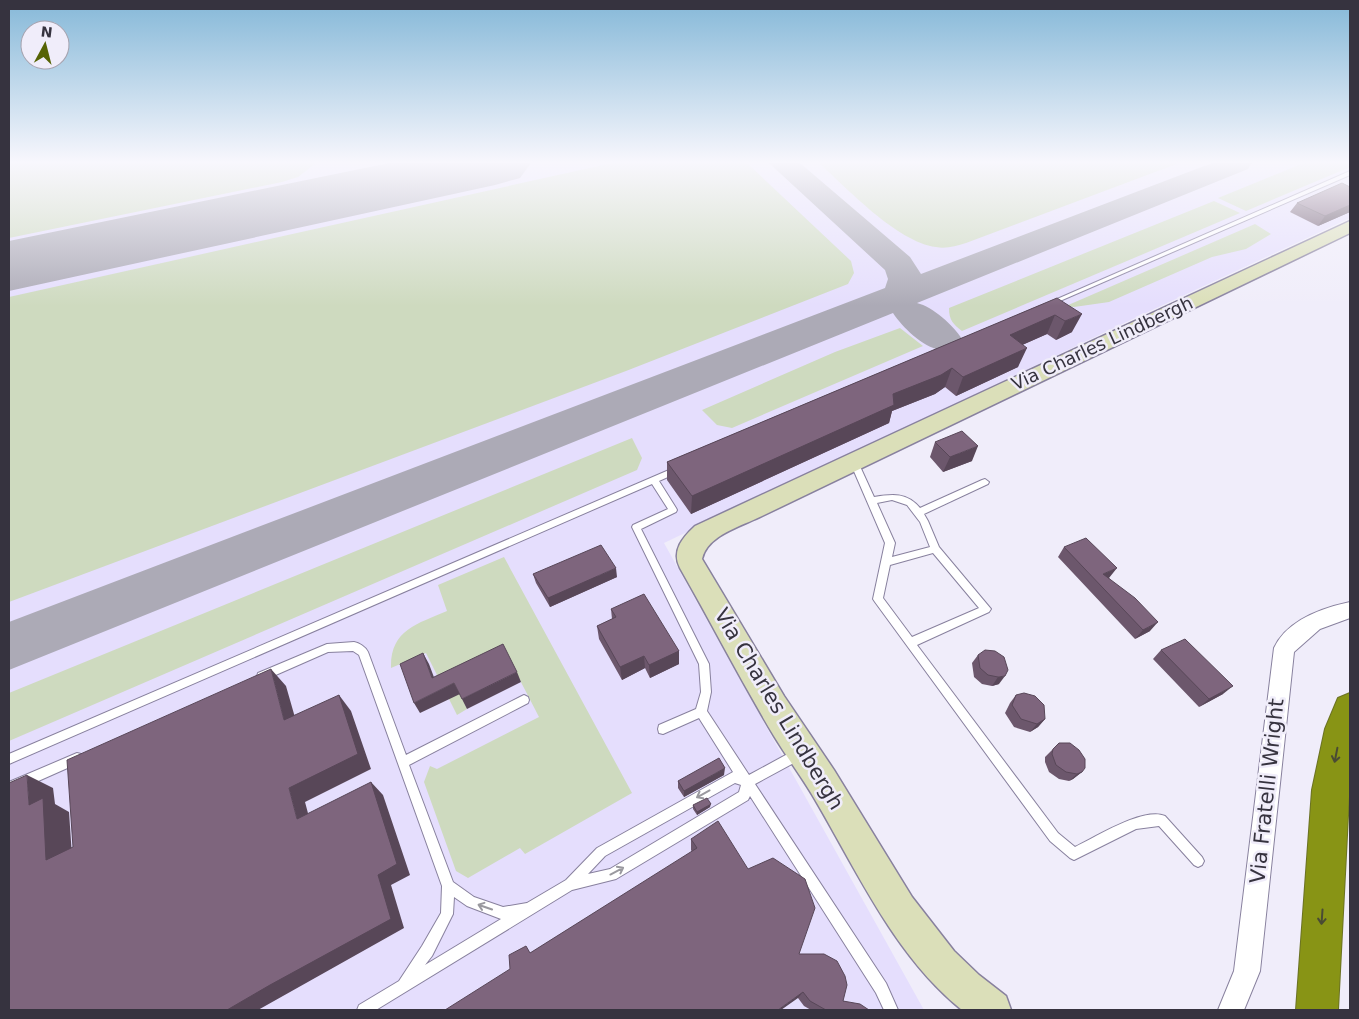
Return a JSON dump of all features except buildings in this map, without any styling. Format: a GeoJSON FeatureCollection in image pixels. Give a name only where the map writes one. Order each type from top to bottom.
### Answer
{"type":"FeatureCollection","features":[{"type":"Feature","properties":{"kind":"highway"},"geometry":{"type":"LineString","coordinates":[[1316,1010],[1330,790],[1342,729],[1350,709]]}},
{"type":"Feature","properties":{"kind":"street","name":"Via Charles Lindbergh"},"geometry":{"type":"LineString","coordinates":[[992,1010],[980,1002],[939,961],[911,925],[786,727],[689,560],[692,545],[704,533],[1350,226]]}},
{"type":"Feature","properties":{"kind":"street","name":"Via Fratelli Wright"},"geometry":{"type":"LineString","coordinates":[[1231,1010],[1242,990],[1249,962],[1284,648],[1308,624],[1332,613],[1350,610]]}},
{"type":"Feature","properties":{"kind":"lane"},"geometry":{"type":"LineString","coordinates":[[1042,307],[1264,211]]}},
{"type":"Feature","properties":{"kind":"lane"},"geometry":{"type":"LineString","coordinates":[[854,462],[890,543],[878,599],[1054,836],[1074,854],[1135,823],[1161,820],[1198,861]]}},
{"type":"Feature","properties":{"kind":"lane"},"geometry":{"type":"LineString","coordinates":[[9,759],[681,468]]}},
{"type":"Feature","properties":{"kind":"lane"},"geometry":{"type":"LineString","coordinates":[[654,480],[673,510],[636,526],[704,664],[706,692],[701,712],[881,988],[891,1010]]}},
{"type":"Feature","properties":{"kind":"lane"},"geometry":{"type":"LineString","coordinates":[[918,513],[985,482]]}},
{"type":"Feature","properties":{"kind":"lane"},"geometry":{"type":"LineString","coordinates":[[871,501],[892,498],[910,502],[924,521],[935,548],[986,609],[910,643]]}},
{"type":"Feature","properties":{"kind":"lane"},"geometry":{"type":"LineString","coordinates":[[886,562],[935,548]]}},
{"type":"Feature","properties":{"kind":"lane"},"geometry":{"type":"LineString","coordinates":[[254,680],[327,648],[354,646],[363,652],[448,886],[447,914],[427,951],[402,986]]}},
{"type":"Feature","properties":{"kind":"lane"},"geometry":{"type":"LineString","coordinates":[[403,762],[524,700]]}},
{"type":"Feature","properties":{"kind":"lane"},"geometry":{"type":"LineString","coordinates":[[663,729],[701,712]]}},
{"type":"Feature","properties":{"kind":"lane"},"geometry":{"type":"LineString","coordinates":[[9,788],[91,752]]}},
{"type":"Feature","properties":{"kind":"lane"},"geometry":{"type":"LineString","coordinates":[[364,1010],[570,884],[600,852],[734,777],[747,782],[803,752]]}},
{"type":"Feature","properties":{"kind":"lane"},"geometry":{"type":"LineString","coordinates":[[570,884],[612,875],[744,796],[747,782]]}},
{"type":"Feature","properties":{"kind":"lane"},"geometry":{"type":"LineString","coordinates":[[448,886],[472,902],[503,913],[532,908]]}},
{"type":"Feature","properties":{"kind":"shaded area"},"geometry":{"type":"Polygon","coordinates":[[[9,211],[1350,211],[1350,218],[1120,325],[664,543],[924,1010],[9,1010],[9,211]]]}},
{"type":"Feature","properties":{"kind":"green space"},"geometry":{"type":"Polygon","coordinates":[[[9,211],[143,211],[9,238],[9,211]]]}},
{"type":"Feature","properties":{"kind":"green space"},"geometry":{"type":"Polygon","coordinates":[[[398,211],[797,211],[851,261],[854,273],[848,284],[626,371],[9,602],[9,297],[398,211]]]}},
{"type":"Feature","properties":{"kind":"green space"},"geometry":{"type":"Polygon","coordinates":[[[871,211],[1052,211],[966,243],[944,248],[921,243],[905,235],[871,211]]]}},
{"type":"Feature","properties":{"kind":"green space"},"geometry":{"type":"Polygon","coordinates":[[[1190,211],[1235,211],[1240,213],[962,331],[951,319],[949,308],[1190,211]]]}},
{"type":"Feature","properties":{"kind":"green space"},"geometry":{"type":"Polygon","coordinates":[[[1255,224],[1271,234],[1246,249],[1212,257],[1109,302],[1074,307],[1066,306],[1255,224]]]}},
{"type":"Feature","properties":{"kind":"green space"},"geometry":{"type":"Polygon","coordinates":[[[900,328],[923,346],[732,428],[717,425],[702,410],[835,352],[900,328]]]}},
{"type":"Feature","properties":{"kind":"green space"},"geometry":{"type":"Polygon","coordinates":[[[632,438],[642,458],[637,470],[9,741],[9,693],[632,438]]]}},
{"type":"Feature","properties":{"kind":"green space"},"geometry":{"type":"Polygon","coordinates":[[[504,557],[632,793],[525,854],[520,848],[468,878],[456,871],[424,782],[430,766],[437,769],[539,717],[507,655],[454,680],[467,709],[457,715],[426,653],[391,668],[392,655],[395,645],[407,630],[447,611],[438,585],[504,557]]]}},
{"type":"Feature","properties":{"kind":"taxiway"},"geometry":{"type":"LineString","coordinates":[[837,211],[902,269],[905,279],[904,288],[895,298]]}},
{"type":"Feature","properties":{"kind":"taxiway"},"geometry":{"type":"LineString","coordinates":[[895,298],[1117,211]]}},
{"type":"Feature","properties":{"kind":"taxiway"},"geometry":{"type":"LineString","coordinates":[[9,646],[895,298]]}},
{"type":"Feature","properties":{"kind":"taxiway"},"geometry":{"type":"LineString","coordinates":[[911,313],[943,339]]}},
{"type":"Feature","properties":{"kind":"runway"},"geometry":{"type":"LineString","coordinates":[[9,266],[271,211]]}}]}
